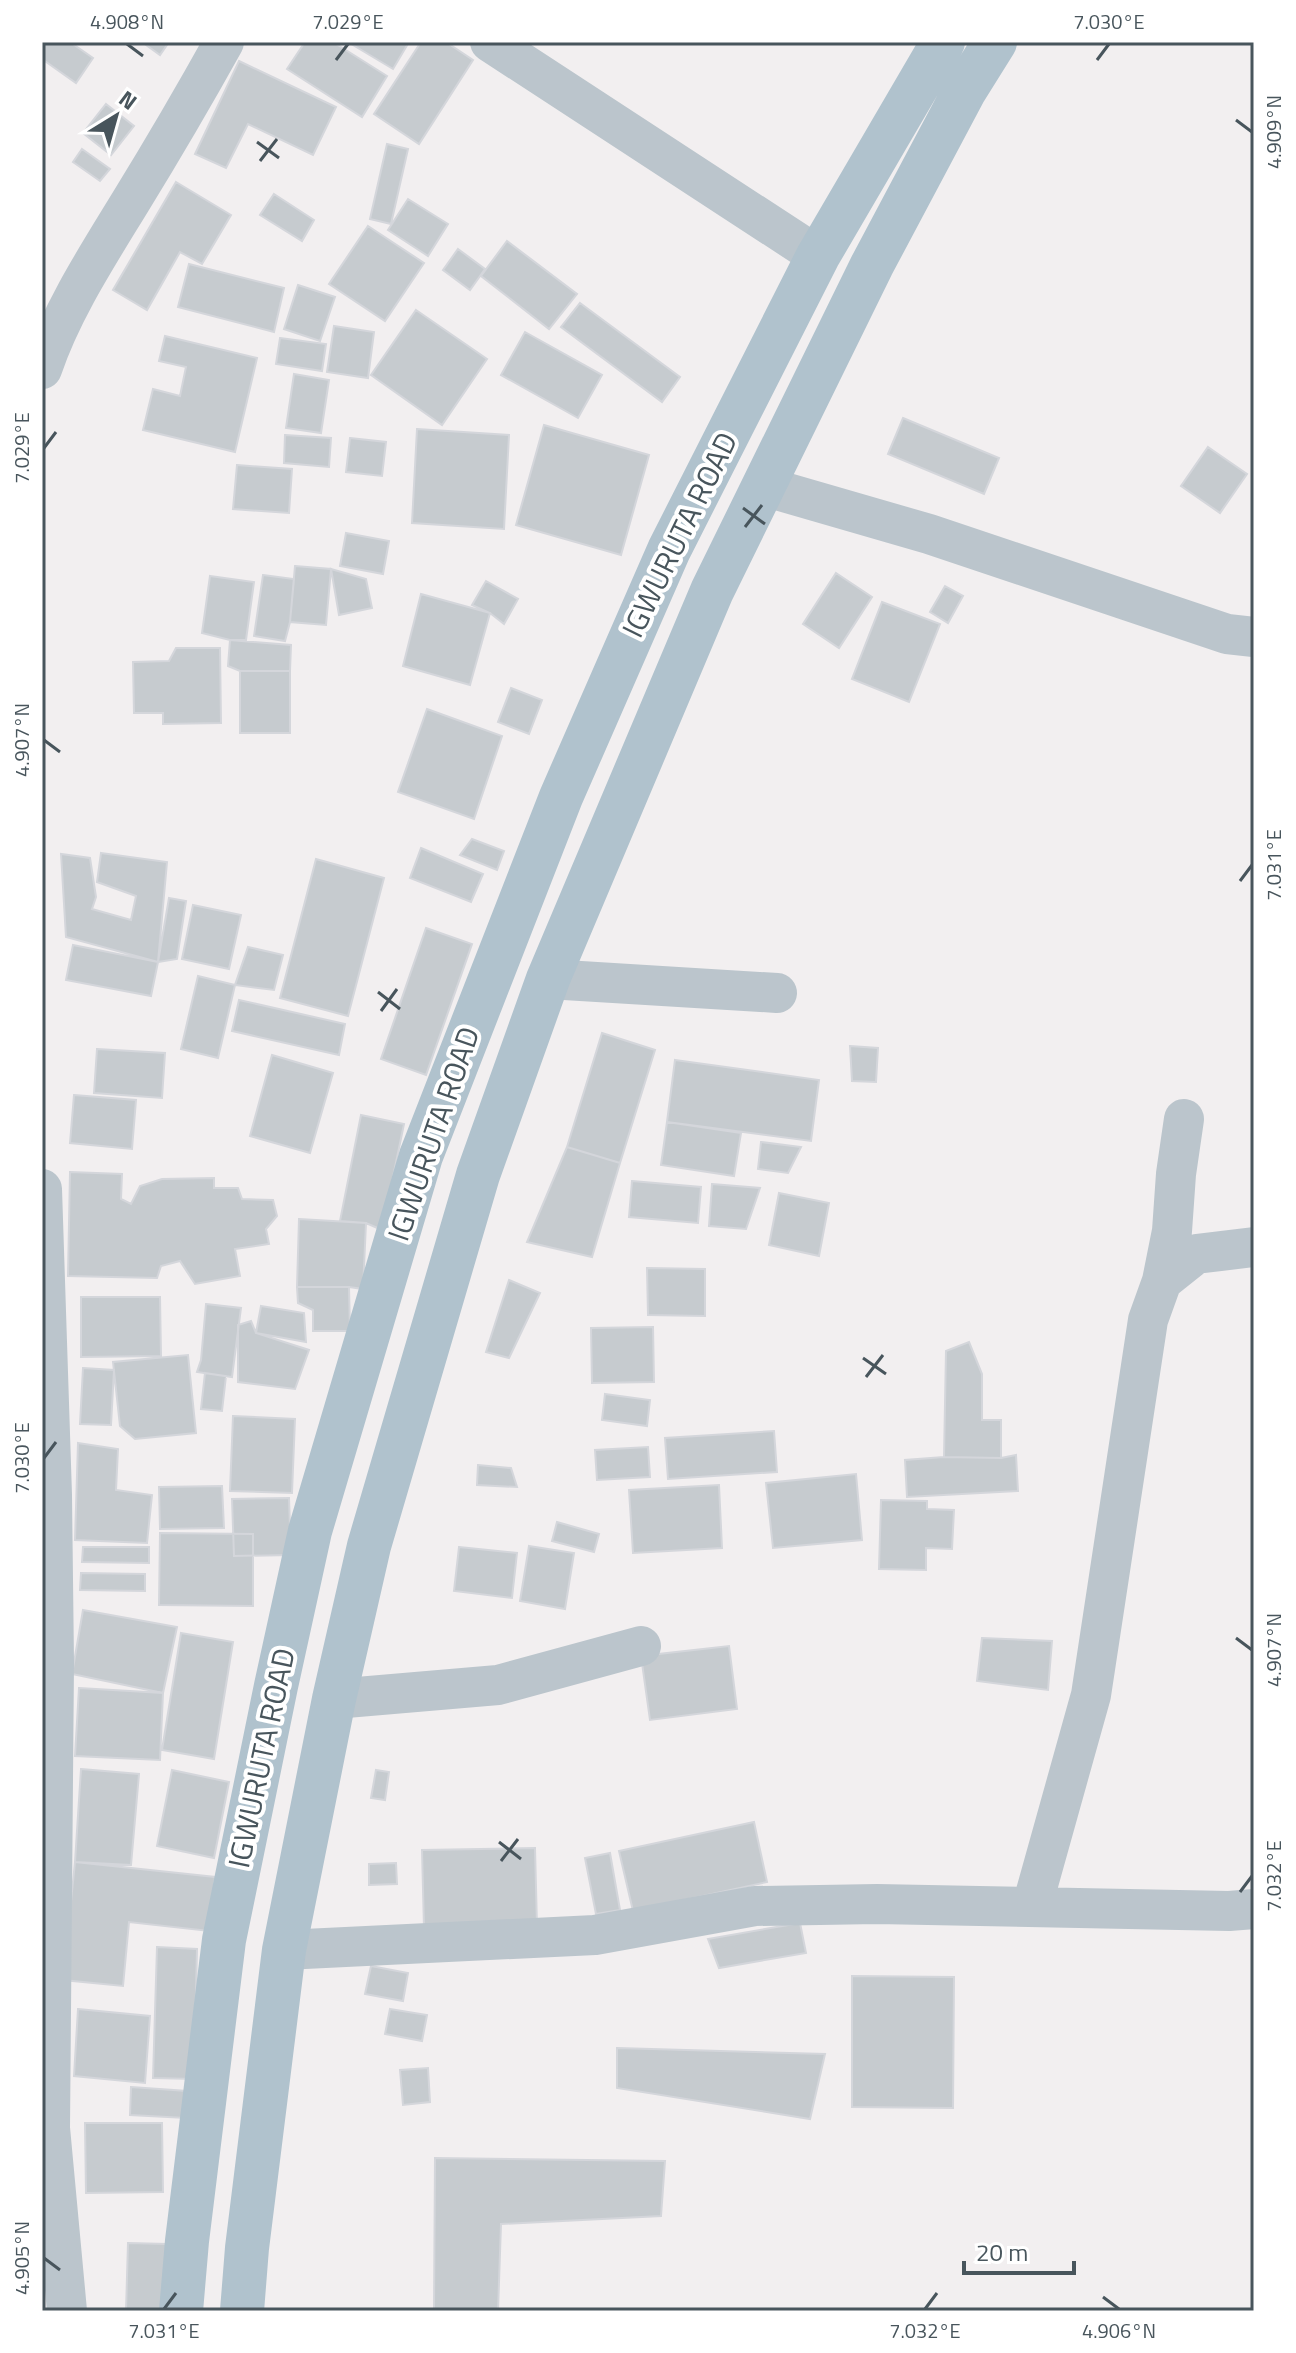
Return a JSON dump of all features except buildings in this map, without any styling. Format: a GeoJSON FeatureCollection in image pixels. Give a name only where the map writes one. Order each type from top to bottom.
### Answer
{"type":"FeatureCollection","features":[{"type":"Feature","properties":{"kind":"main road","name":"IGWURUTA ROAD"},"geometry":{"type":"LineString","coordinates":[[181,2311],[224,1940],[276,1686],[310,1531],[421,1156],[561,797],[662,565],[818,256],[943,42]]}},
{"type":"Feature","properties":{"kind":"main road","name":"IGWURUTA ROAD"},"geometry":{"type":"LineString","coordinates":[[242,2311],[284,1950],[334,1699],[369,1546],[470,1205],[548,979],[712,591],[872,265],[965,90],[995,42]]}},
{"type":"Feature","properties":{"kind":"street"},"geometry":{"type":"LineString","coordinates":[[45,353],[92,265],[224,42]]}},
{"type":"Feature","properties":{"kind":"street"},"geometry":{"type":"LineString","coordinates":[[490,42],[818,256]]}},
{"type":"Feature","properties":{"kind":"street"},"geometry":{"type":"LineString","coordinates":[[763,486],[929,534],[1227,634],[1254,637]]}},
{"type":"Feature","properties":{"kind":"street"},"geometry":{"type":"LineString","coordinates":[[548,979],[777,993]]}},
{"type":"Feature","properties":{"kind":"street"},"geometry":{"type":"LineString","coordinates":[[1032,1906],[1091,1695],[1148,1320],[1162,1281],[1172,1231],[1184,1119]]}},
{"type":"Feature","properties":{"kind":"street"},"geometry":{"type":"LineString","coordinates":[[42,1189],[54,1663],[48,2179],[67,2311]]}},
{"type":"Feature","properties":{"kind":"street"},"geometry":{"type":"LineString","coordinates":[[1162,1281],[1196,1254],[1254,1247]]}},
{"type":"Feature","properties":{"kind":"street"},"geometry":{"type":"LineString","coordinates":[[334,1699],[498,1685],[641,1646]]}},
{"type":"Feature","properties":{"kind":"street"},"geometry":{"type":"LineString","coordinates":[[284,1950],[595,1935],[755,1906],[877,1904],[1254,1909]]}}]}
